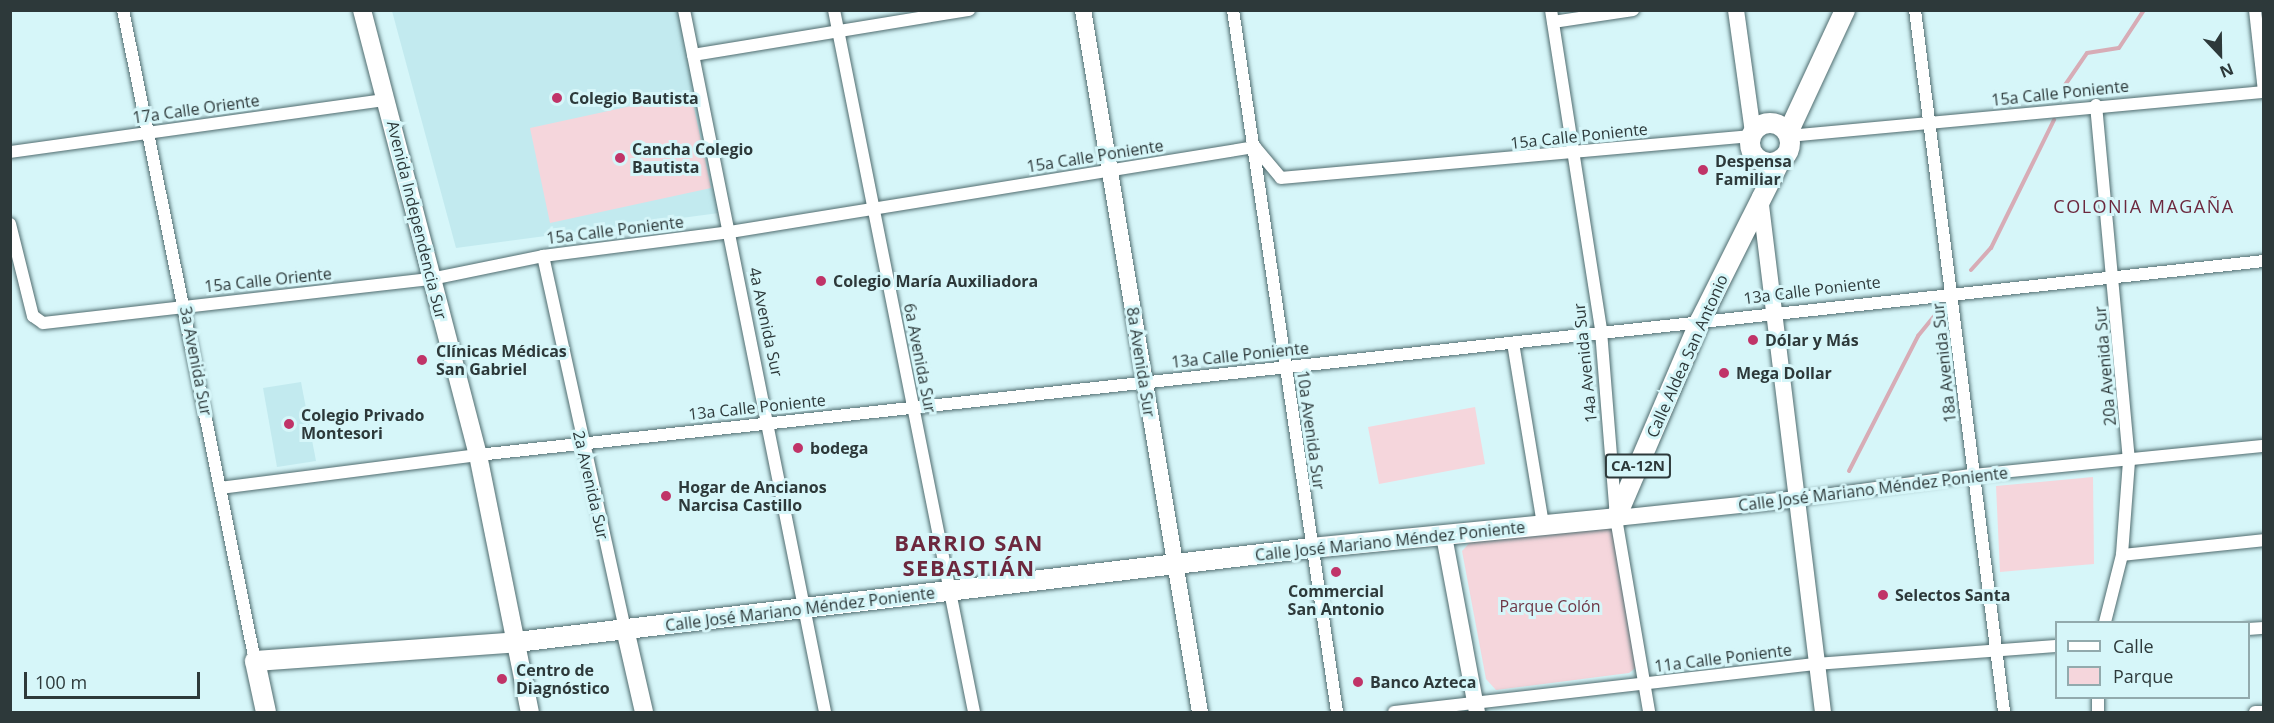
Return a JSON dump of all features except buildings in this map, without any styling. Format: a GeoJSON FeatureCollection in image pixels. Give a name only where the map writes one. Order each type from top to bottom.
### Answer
{"type":"FeatureCollection","features":[{"type":"Feature","properties":{"kind":"main road","name":"Avenida Independencia Sur"},"geometry":{"type":"LineString","coordinates":[[362,10],[478,454],[530,712]]}},
{"type":"Feature","properties":{"kind":"main road"},"geometry":{"type":"LineString","coordinates":[[1781,159],[1763,162],[1766,131],[1800,106],[1845,10]]}},
{"type":"Feature","properties":{"kind":"main road"},"geometry":{"type":"LineString","coordinates":[[1760,196],[1766,131]]}},
{"type":"Feature","properties":{"kind":"main road","name":"Calle Aldea San Antonio"},"geometry":{"type":"LineString","coordinates":[[1616,518],[1701,321],[1760,196],[1789,149],[1766,131]]}},
{"type":"Feature","properties":{"kind":"main road","name":"Calle José Mariano Méndez Poniente"},"geometry":{"type":"LineString","coordinates":[[255,662],[517,642],[1311,548],[1616,518]]}},
{"type":"Feature","properties":{"kind":"main road","name":"2a Avenida Sur"},"geometry":{"type":"LineString","coordinates":[[625,629],[644,712]]}},
{"type":"Feature","properties":{"kind":"main road","name":"3a Avenida Sur"},"geometry":{"type":"LineString","coordinates":[[255,662],[266,712]]}},
{"type":"Feature","properties":{"kind":"street","name":"3a Avenida Sur"},"geometry":{"type":"LineString","coordinates":[[123,10],[147,133],[186,306],[255,662]]}},
{"type":"Feature","properties":{"kind":"street","name":"4a Avenida Sur"},"geometry":{"type":"LineString","coordinates":[[684,10],[770,423],[825,712]]}},
{"type":"Feature","properties":{"kind":"street","name":"6a Avenida Sur"},"geometry":{"type":"LineString","coordinates":[[834,10],[974,712]]}},
{"type":"Feature","properties":{"kind":"street"},"geometry":{"type":"LineString","coordinates":[[693,55],[839,34],[969,10]]}},
{"type":"Feature","properties":{"kind":"street","name":"8a Avenida Sur"},"geometry":{"type":"LineString","coordinates":[[1083,10],[1200,712]]}},
{"type":"Feature","properties":{"kind":"street","name":"10a Avenida Sur"},"geometry":{"type":"LineString","coordinates":[[1233,10],[1255,147],[1336,712]]}},
{"type":"Feature","properties":{"kind":"street"},"geometry":{"type":"LineString","coordinates":[[1552,16],[1633,10]]}},
{"type":"Feature","properties":{"kind":"street"},"geometry":{"type":"LineString","coordinates":[[1736,10],[1766,131]]}},
{"type":"Feature","properties":{"kind":"street","name":"18a Avenida Sur"},"geometry":{"type":"LineString","coordinates":[[1915,10],[1953,292],[1972,475],[2004,712]]}},
{"type":"Feature","properties":{"kind":"street"},"geometry":{"type":"LineString","coordinates":[[2255,10],[2264,91]]}},
{"type":"Feature","properties":{"kind":"street","name":"14a Avenida Sur"},"geometry":{"type":"LineString","coordinates":[[1552,16],[1601,332],[1616,518],[1649,712]]}},
{"type":"Feature","properties":{"kind":"street","name":"15a Calle Poniente"},"geometry":{"type":"LineString","coordinates":[[431,279],[543,256],[730,232],[1255,147],[1281,178],[1573,153],[1766,131],[1929,123],[2096,105],[2264,91]]}},
{"type":"Feature","properties":{"kind":"street","name":"17a Calle Oriente"},"geometry":{"type":"LineString","coordinates":[[10,152],[387,100]]}},
{"type":"Feature","properties":{"kind":"street","name":"20a Avenida Sur"},"geometry":{"type":"LineString","coordinates":[[2096,105],[2114,274],[2129,461],[2122,555],[2105,621]]}},
{"type":"Feature","properties":{"kind":"street"},"geometry":{"type":"LineString","coordinates":[[1760,196],[1815,664],[1823,712]]}},
{"type":"Feature","properties":{"kind":"street","name":"15a Calle Oriente"},"geometry":{"type":"LineString","coordinates":[[10,224],[37,322],[431,279]]}},
{"type":"Feature","properties":{"kind":"street","name":"2a Avenida Sur"},"geometry":{"type":"LineString","coordinates":[[543,256],[581,443],[625,629]]}},
{"type":"Feature","properties":{"kind":"street","name":"13a Calle Poniente"},"geometry":{"type":"LineString","coordinates":[[220,488],[478,454],[1513,343],[1775,311],[2114,274],[2264,261]]}},
{"type":"Feature","properties":{"kind":"street"},"geometry":{"type":"LineString","coordinates":[[1513,343],[1543,524]]}},
{"type":"Feature","properties":{"kind":"street","name":"Calle José Mariano Méndez Poniente"},"geometry":{"type":"LineString","coordinates":[[1616,518],[1796,500],[1972,475],[2264,446]]}},
{"type":"Feature","properties":{"kind":"street"},"geometry":{"type":"LineString","coordinates":[[1444,536],[1476,708]]}},
{"type":"Feature","properties":{"kind":"street"},"geometry":{"type":"LineString","coordinates":[[2122,555],[2264,540]]}},
{"type":"Feature","properties":{"kind":"street","name":"11a Calle Poniente"},"geometry":{"type":"LineString","coordinates":[[1394,712],[1476,708],[1645,683],[1815,664],[1997,648],[2055,646]]}},
{"type":"Feature","properties":{"kind":"street"},"geometry":{"type":"LineString","coordinates":[[2256,712],[2264,712]]}},
{"type":"Feature","properties":{"kind":"shaded area","name":"Colegio Bautista"},"geometry":{"type":"Polygon","coordinates":[[[392,11],[681,11],[719,213],[456,248],[392,11]]]}},
{"type":"Feature","properties":{"kind":"shaded area","name":"Colegio Privado Montesori"},"geometry":{"type":"Polygon","coordinates":[[[301,382],[316,461],[277,467],[263,388],[301,382]]]}},
{"type":"Feature","properties":{"kind":"green space","name":"Cancha Colegio Bautista"},"geometry":{"type":"Polygon","coordinates":[[[691,93],[711,188],[550,223],[530,128],[691,93]]]}},
{"type":"Feature","properties":{"kind":"green space"},"geometry":{"type":"Polygon","coordinates":[[[1475,407],[1485,464],[1379,484],[1368,427],[1475,407]]]}},
{"type":"Feature","properties":{"kind":"green space"},"geometry":{"type":"Polygon","coordinates":[[[2093,477],[2094,564],[2000,572],[1996,486],[2093,477]]]}},
{"type":"Feature","properties":{"kind":"green space","name":"Parque Colón"},"geometry":{"type":"Polygon","coordinates":[[[1610,521],[1619,531],[1638,666],[1629,673],[1496,690],[1486,679],[1462,551],[1475,537],[1610,521]]]}},
{"type":"Feature","properties":{"kind":"waterway"},"geometry":{"type":"LineString","coordinates":[[2063,88],[2087,53],[2119,48],[2144,10]]}},
{"type":"Feature","properties":{"kind":"waterway"},"geometry":{"type":"LineString","coordinates":[[1971,270],[1991,248],[2054,120]]}},
{"type":"Feature","properties":{"kind":"waterway"},"geometry":{"type":"LineString","coordinates":[[1849,471],[1918,336],[1943,305]]}},
{"type":"Feature","properties":{"kind":"place","name":"Colegio Bautista"},"geometry":{"type":"Point","coordinates":[557,98]}},
{"type":"Feature","properties":{"kind":"place","name":"Cancha Colegio Bautista"},"geometry":{"type":"Point","coordinates":[620,158]}},
{"type":"Feature","properties":{"kind":"place","name":"Despensa Familiar"},"geometry":{"type":"Point","coordinates":[1703,170]}},
{"type":"Feature","properties":{"kind":"place","name":"Colegio María Auxiliadora"},"geometry":{"type":"Point","coordinates":[821,281]}},
{"type":"Feature","properties":{"kind":"place","name":"Dólar y Más"},"geometry":{"type":"Point","coordinates":[1753,340]}},
{"type":"Feature","properties":{"kind":"place","name":"Clínicas Médicas San Gabriel"},"geometry":{"type":"Point","coordinates":[422,360]}},
{"type":"Feature","properties":{"kind":"place","name":"Mega Dollar"},"geometry":{"type":"Point","coordinates":[1724,373]}},
{"type":"Feature","properties":{"kind":"place","name":"Colegio Privado Montesori"},"geometry":{"type":"Point","coordinates":[289,424]}},
{"type":"Feature","properties":{"kind":"place","name":"bodega"},"geometry":{"type":"Point","coordinates":[798,448]}},
{"type":"Feature","properties":{"kind":"place","name":"Hogar de Ancianos Narcisa Castillo"},"geometry":{"type":"Point","coordinates":[666,496]}},
{"type":"Feature","properties":{"kind":"place","name":"Commercial San Antonio"},"geometry":{"type":"Point","coordinates":[1336,572]}},
{"type":"Feature","properties":{"kind":"place","name":"Selectos Santa"},"geometry":{"type":"Point","coordinates":[1883,595]}},
{"type":"Feature","properties":{"kind":"place","name":"Centro de Diagnóstico"},"geometry":{"type":"Point","coordinates":[502,679]}},
{"type":"Feature","properties":{"kind":"place","name":"Banco Azteca"},"geometry":{"type":"Point","coordinates":[1358,682]}},
{"type":"Feature","properties":{"kind":"district","name":"COLONIA MAGAÑA"},"geometry":{"type":"Point","coordinates":[2144,206]}},
{"type":"Feature","properties":{"kind":"district","name":"BARRIO SAN SEBASTIÁN"},"geometry":{"type":"Point","coordinates":[969,554]}}]}
